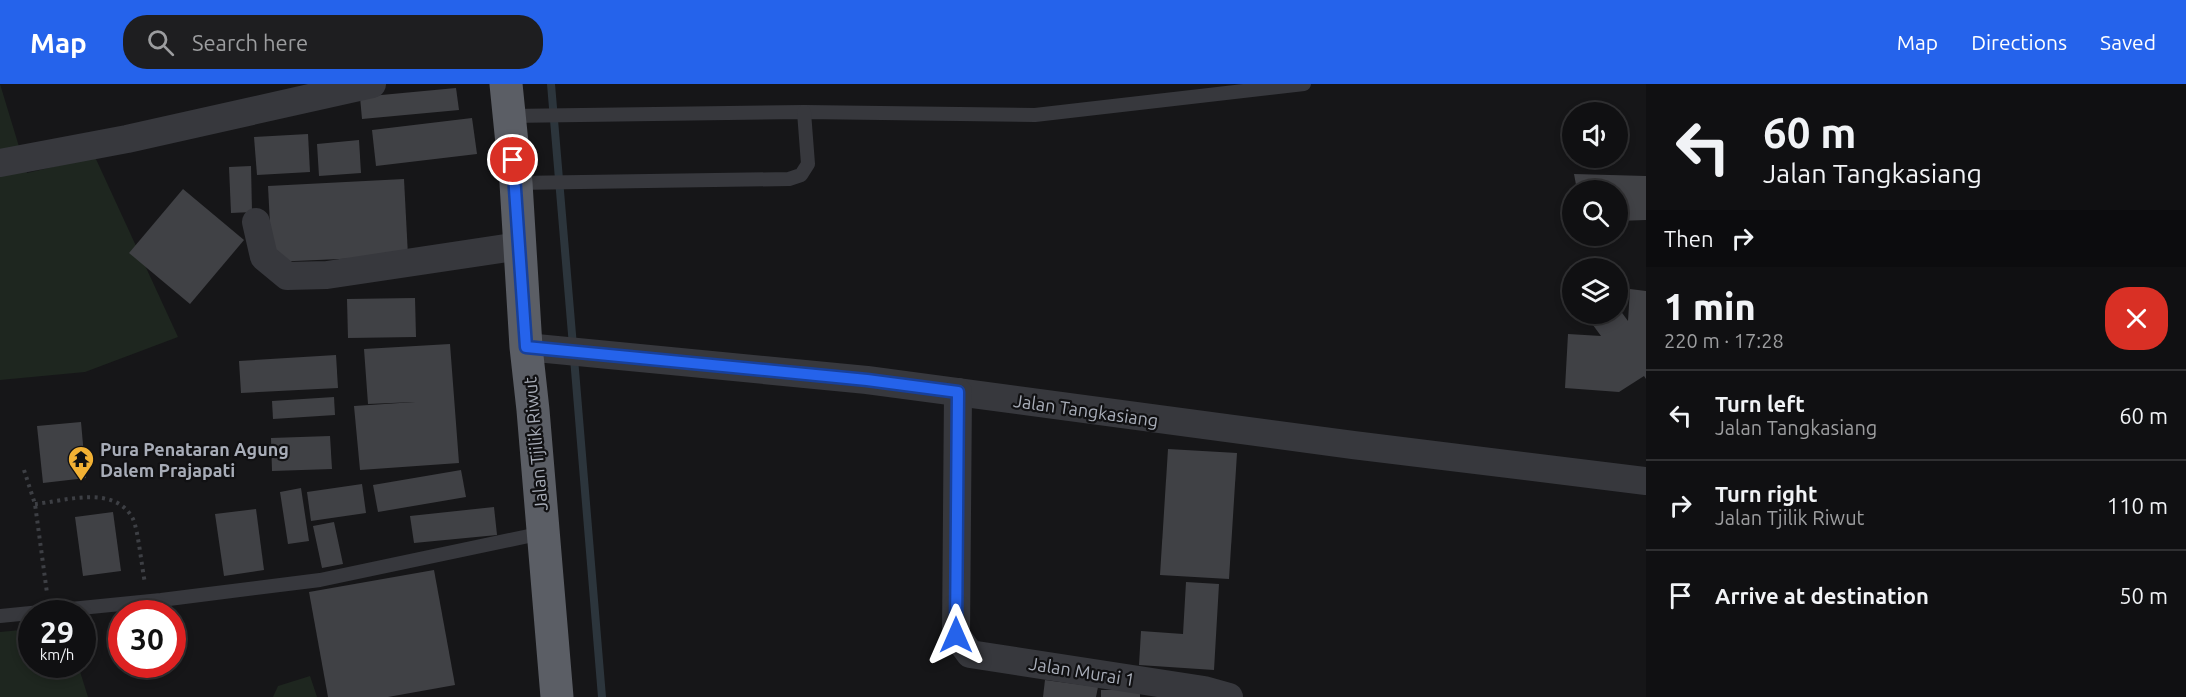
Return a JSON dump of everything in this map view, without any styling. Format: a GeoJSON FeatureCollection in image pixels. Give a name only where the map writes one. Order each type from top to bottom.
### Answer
{"type":"FeatureCollection","features":[{"type":"Feature","properties":{"kind":"highway","name":"Jalan Tjilik Riwut"},"geometry":{"type":"LineString","coordinates":[[506,84],[516,183],[526,347],[557,697]]}},
{"type":"Feature","properties":{"kind":"street"},"geometry":{"type":"LineString","coordinates":[[0,163],[127,139],[372,84]]}},
{"type":"Feature","properties":{"kind":"street"},"geometry":{"type":"LineString","coordinates":[[256,222],[264,257],[287,276],[327,275],[519,246]]}},
{"type":"Feature","properties":{"kind":"street","name":"Jalan Tangkasiang"},"geometry":{"type":"LineString","coordinates":[[526,347],[867,380],[1342,444],[1646,481]]}},
{"type":"Feature","properties":{"kind":"street","name":"Jalan Murai 1"},"geometry":{"type":"LineString","coordinates":[[958,392],[956,635],[970,654],[1204,690],[1229,697]]}},
{"type":"Feature","properties":{"kind":"lane"},"geometry":{"type":"LineString","coordinates":[[509,116],[804,112],[1035,115],[1304,84]]}},
{"type":"Feature","properties":{"kind":"lane"},"geometry":{"type":"LineString","coordinates":[[516,183],[789,179],[801,175],[808,164],[804,112]]}},
{"type":"Feature","properties":{"kind":"lane"},"geometry":{"type":"LineString","coordinates":[[155,600],[320,580],[543,534]]}},
{"type":"Feature","properties":{"kind":"lane"},"geometry":{"type":"LineString","coordinates":[[0,616],[18,614]]}},
{"type":"Feature","properties":{"kind":"path"},"geometry":{"type":"LineString","coordinates":[[24,470],[34,504],[48,600]]}},
{"type":"Feature","properties":{"kind":"path"},"geometry":{"type":"LineString","coordinates":[[34,504],[98,496],[118,502],[133,519],[147,600]]}},
{"type":"Feature","properties":{"kind":"shaded area"},"geometry":{"type":"Polygon","coordinates":[[[0,84],[27,173],[95,157],[178,337],[85,372],[0,380],[0,84]]]}},
{"type":"Feature","properties":{"kind":"shaded area"},"geometry":{"type":"Polygon","coordinates":[[[18,630],[18,678],[82,678],[88,697],[0,697],[0,632],[18,630]]]}},
{"type":"Feature","properties":{"kind":"shaded area"},"geometry":{"type":"Polygon","coordinates":[[[310,676],[317,697],[273,697],[278,686],[310,676]]]}},
{"type":"Feature","properties":{"kind":"building"},"geometry":{"type":"Polygon","coordinates":[[[456,88],[459,110],[362,119],[360,97],[456,88]]]}},
{"type":"Feature","properties":{"kind":"building"},"geometry":{"type":"Polygon","coordinates":[[[472,118],[477,154],[376,166],[372,130],[472,118]]]}},
{"type":"Feature","properties":{"kind":"building"},"geometry":{"type":"Polygon","coordinates":[[[308,134],[310,172],[257,175],[254,137],[308,134]]]}},
{"type":"Feature","properties":{"kind":"building"},"geometry":{"type":"Polygon","coordinates":[[[359,140],[361,173],[319,176],[317,144],[359,140]]]}},
{"type":"Feature","properties":{"kind":"building"},"geometry":{"type":"Polygon","coordinates":[[[251,166],[252,212],[231,213],[229,167],[251,166]]]}},
{"type":"Feature","properties":{"kind":"building"},"geometry":{"type":"Polygon","coordinates":[[[1574,174],[1646,176],[1646,220],[1628,221],[1628,180],[1575,180],[1574,174]]]}},
{"type":"Feature","properties":{"kind":"building"},"geometry":{"type":"Polygon","coordinates":[[[404,179],[408,256],[272,262],[268,186],[404,179]]]}},
{"type":"Feature","properties":{"kind":"building"},"geometry":{"type":"Polygon","coordinates":[[[183,189],[244,240],[190,304],[129,253],[183,189]]]}},
{"type":"Feature","properties":{"kind":"building"},"geometry":{"type":"Polygon","coordinates":[[[1630,289],[1646,291],[1646,379],[1644,376],[1619,392],[1565,388],[1568,334],[1601,336],[1592,324],[1628,324],[1630,289]]]}},
{"type":"Feature","properties":{"kind":"building"},"geometry":{"type":"Polygon","coordinates":[[[415,298],[416,337],[348,338],[347,299],[415,298]]]}},
{"type":"Feature","properties":{"kind":"building"},"geometry":{"type":"Polygon","coordinates":[[[450,344],[459,463],[360,470],[354,406],[415,402],[368,404],[364,349],[450,344]]]}},
{"type":"Feature","properties":{"kind":"building"},"geometry":{"type":"Polygon","coordinates":[[[336,355],[338,388],[241,393],[239,361],[336,355]]]}},
{"type":"Feature","properties":{"kind":"building"},"geometry":{"type":"Polygon","coordinates":[[[334,397],[335,415],[273,419],[272,401],[334,397]]]}},
{"type":"Feature","properties":{"kind":"building"},"geometry":{"type":"Polygon","coordinates":[[[81,422],[86,478],[43,483],[37,426],[81,422]]]}},
{"type":"Feature","properties":{"kind":"building"},"geometry":{"type":"Polygon","coordinates":[[[330,436],[332,469],[272,471],[271,438],[330,436]]]}},
{"type":"Feature","properties":{"kind":"building"},"geometry":{"type":"Polygon","coordinates":[[[1168,449],[1237,453],[1229,579],[1160,575],[1168,449]]]}},
{"type":"Feature","properties":{"kind":"building"},"geometry":{"type":"Polygon","coordinates":[[[461,470],[466,497],[378,512],[373,485],[461,470]]]}},
{"type":"Feature","properties":{"kind":"building"},"geometry":{"type":"Polygon","coordinates":[[[362,484],[366,513],[311,521],[307,492],[362,484]]]}},
{"type":"Feature","properties":{"kind":"building"},"geometry":{"type":"Polygon","coordinates":[[[301,488],[309,541],[288,544],[280,492],[301,488]]]}},
{"type":"Feature","properties":{"kind":"building"},"geometry":{"type":"Polygon","coordinates":[[[494,507],[497,535],[414,543],[410,516],[494,507]]]}},
{"type":"Feature","properties":{"kind":"building"},"geometry":{"type":"Polygon","coordinates":[[[256,509],[264,570],[224,576],[215,514],[256,509]]]}},
{"type":"Feature","properties":{"kind":"building"},"geometry":{"type":"Polygon","coordinates":[[[113,512],[121,571],[83,576],[75,517],[113,512]]]}},
{"type":"Feature","properties":{"kind":"building"},"geometry":{"type":"Polygon","coordinates":[[[334,522],[343,564],[322,568],[313,526],[334,522]]]}},
{"type":"Feature","properties":{"kind":"building"},"geometry":{"type":"Polygon","coordinates":[[[434,570],[455,685],[388,697],[328,697],[309,592],[434,570]]]}},
{"type":"Feature","properties":{"kind":"building"},"geometry":{"type":"Polygon","coordinates":[[[1186,582],[1219,584],[1214,670],[1139,665],[1141,631],[1183,634],[1186,582]]]}},
{"type":"Feature","properties":{"kind":"building"},"geometry":{"type":"Polygon","coordinates":[[[1045,680],[1098,687],[1096,697],[1043,697],[1045,680]]]}},
{"type":"Feature","properties":{"kind":"building"},"geometry":{"type":"Polygon","coordinates":[[[1101,690],[1140,690],[1140,697],[1101,697],[1101,690]]]}},
{"type":"Feature","properties":{"kind":"waterway"},"geometry":{"type":"LineString","coordinates":[[551,84],[573,346]]}},
{"type":"Feature","properties":{"kind":"waterway"},"geometry":{"type":"LineString","coordinates":[[574,358],[602,697]]}},
{"type":"Feature","properties":{"kind":"place","name":"Pura Penataran Agung Dalem Prajapati"},"geometry":{"type":"Point","coordinates":[81,482]}},
{"type":"Feature","properties":{"kind":"route"},"geometry":{"type":"LineString","coordinates":[[513,160],[526,347],[867,380],[958,392],[956,635]]}}]}
